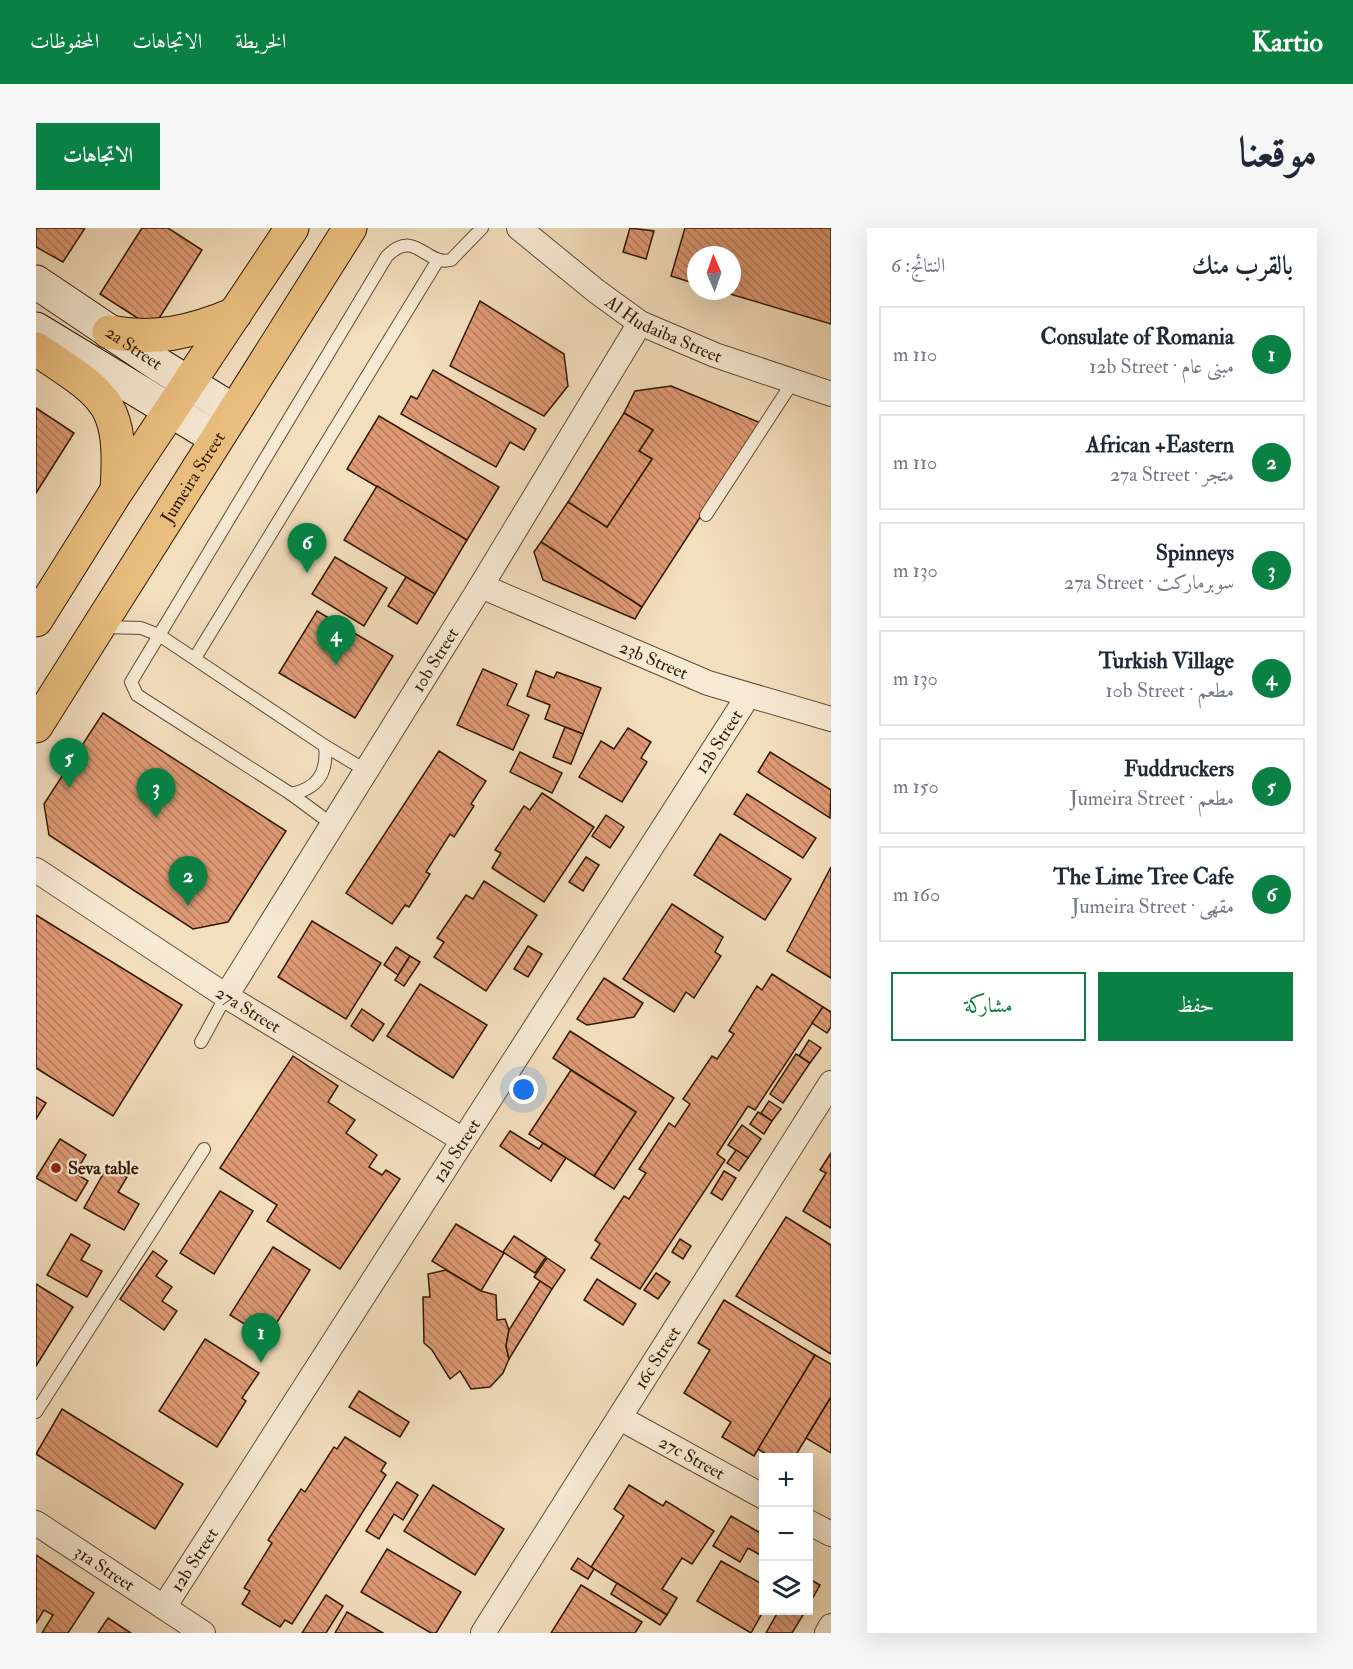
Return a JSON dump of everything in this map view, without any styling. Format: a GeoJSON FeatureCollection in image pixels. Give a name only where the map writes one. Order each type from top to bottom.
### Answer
{"type":"FeatureCollection","features":[{"type":"Feature","properties":{"kind":"main road"},"geometry":{"type":"LineString","coordinates":[[36,620],[116,492],[292,228]]}},
{"type":"Feature","properties":{"kind":"main road","name":"Jumeira Street"},"geometry":{"type":"LineString","coordinates":[[36,726],[350,228]]}},
{"type":"Feature","properties":{"kind":"main road"},"geometry":{"type":"LineString","coordinates":[[109,332],[131,336],[176,334],[196,330],[235,314]]}},
{"type":"Feature","properties":{"kind":"main road"},"geometry":{"type":"LineString","coordinates":[[36,349],[92,388],[105,403],[118,436],[116,492]]}},
{"type":"Feature","properties":{"kind":"street","name":"Al Hudaiba Street"},"geometry":{"type":"LineString","coordinates":[[530,231],[596,291],[640,322],[715,355],[792,383],[831,394]]}},
{"type":"Feature","properties":{"kind":"street","name":"2a Street"},"geometry":{"type":"LineString","coordinates":[[36,282],[109,332],[179,397],[216,438]]}},
{"type":"Feature","properties":{"kind":"street","name":"10b Street"},"geometry":{"type":"LineString","coordinates":[[226,996],[481,586],[640,322]]}},
{"type":"Feature","properties":{"kind":"street","name":"2a Street"},"geometry":{"type":"LineString","coordinates":[[36,328],[179,397],[234,411]]}},
{"type":"Feature","properties":{"kind":"street","name":"23b Street"},"geometry":{"type":"LineString","coordinates":[[481,586],[708,683],[831,719]]}},
{"type":"Feature","properties":{"kind":"street","name":"12b Street"},"geometry":{"type":"LineString","coordinates":[[164,1607],[748,696]]}},
{"type":"Feature","properties":{"kind":"street","name":"27a Street"},"geometry":{"type":"LineString","coordinates":[[36,870],[226,996],[463,1140]]}},
{"type":"Feature","properties":{"kind":"street","name":"16c Street"},"geometry":{"type":"LineString","coordinates":[[483,1633],[831,1083]]}},
{"type":"Feature","properties":{"kind":"street","name":"27c Street"},"geometry":{"type":"LineString","coordinates":[[620,1418],[759,1494]]}},
{"type":"Feature","properties":{"kind":"street","name":"31a Street"},"geometry":{"type":"LineString","coordinates":[[36,1523],[203,1633]]}},
{"type":"Feature","properties":{"kind":"street"},"geometry":{"type":"LineString","coordinates":[[813,1525],[831,1534]]}},
{"type":"Feature","properties":{"kind":"street"},"geometry":{"type":"LineString","coordinates":[[826,1633],[831,1626]]}},
{"type":"Feature","properties":{"kind":"lane"},"geometry":{"type":"LineString","coordinates":[[333,825],[134,692],[133,677],[387,256],[401,245],[411,244],[420,246],[438,260],[451,260],[482,228]]}},
{"type":"Feature","properties":{"kind":"lane"},"geometry":{"type":"LineString","coordinates":[[195,658],[438,260]]}},
{"type":"Feature","properties":{"kind":"lane"},"geometry":{"type":"LineString","coordinates":[[706,515],[792,383]]}},
{"type":"Feature","properties":{"kind":"lane"},"geometry":{"type":"LineString","coordinates":[[99,627],[141,628],[159,635],[325,746],[367,771]]}},
{"type":"Feature","properties":{"kind":"lane"},"geometry":{"type":"LineString","coordinates":[[291,795],[304,792],[319,778],[326,760],[325,746]]}},
{"type":"Feature","properties":{"kind":"lane"},"geometry":{"type":"LineString","coordinates":[[201,1042],[226,996]]}},
{"type":"Feature","properties":{"kind":"lane"},"geometry":{"type":"LineString","coordinates":[[36,1412],[204,1149]]}},
{"type":"Feature","properties":{"kind":"building"},"geometry":{"type":"Polygon","coordinates":[[[36,228],[85,228],[63,262],[36,247],[36,228]]]}},
{"type":"Feature","properties":{"kind":"building"},"geometry":{"type":"Polygon","coordinates":[[[142,228],[168,228],[202,250],[153,328],[100,294],[142,228]]]}},
{"type":"Feature","properties":{"kind":"building"},"geometry":{"type":"Polygon","coordinates":[[[630,228],[654,231],[646,259],[623,252],[630,228]]]}},
{"type":"Feature","properties":{"kind":"building"},"geometry":{"type":"Polygon","coordinates":[[[685,228],[831,228],[831,324],[741,297],[741,246],[687,246],[687,281],[671,276],[685,228]]]}},
{"type":"Feature","properties":{"kind":"building"},"geometry":{"type":"Polygon","coordinates":[[[480,301],[564,354],[568,386],[544,416],[450,366],[480,301]]]}},
{"type":"Feature","properties":{"kind":"building"},"geometry":{"type":"Polygon","coordinates":[[[433,370],[536,429],[524,450],[510,442],[496,467],[401,414],[411,396],[417,399],[433,370]]]}},
{"type":"Feature","properties":{"kind":"building"},"geometry":{"type":"Polygon","coordinates":[[[671,386],[761,423],[642,607],[541,542],[568,502],[607,527],[652,459],[639,451],[653,430],[624,413],[635,391],[671,386]]]}},
{"type":"Feature","properties":{"kind":"building"},"geometry":{"type":"Polygon","coordinates":[[[36,408],[74,433],[36,493],[36,408]]]}},
{"type":"Feature","properties":{"kind":"building"},"geometry":{"type":"Polygon","coordinates":[[[624,413],[653,430],[639,451],[652,459],[607,527],[568,502],[624,413]]]}},
{"type":"Feature","properties":{"kind":"building"},"geometry":{"type":"Polygon","coordinates":[[[379,416],[499,487],[467,540],[347,469],[379,416]]]}},
{"type":"Feature","properties":{"kind":"building"},"geometry":{"type":"Polygon","coordinates":[[[377,486],[467,540],[435,594],[344,540],[377,486]]]}},
{"type":"Feature","properties":{"kind":"building"},"geometry":{"type":"Polygon","coordinates":[[[541,542],[642,607],[635,619],[543,580],[534,552],[541,542]]]}},
{"type":"Feature","properties":{"kind":"building"},"geometry":{"type":"Polygon","coordinates":[[[335,557],[387,588],[364,626],[312,594],[335,557]]]}},
{"type":"Feature","properties":{"kind":"building"},"geometry":{"type":"Polygon","coordinates":[[[406,577],[435,594],[417,624],[388,606],[406,577]]]}},
{"type":"Feature","properties":{"kind":"building"},"geometry":{"type":"Polygon","coordinates":[[[317,611],[393,656],[355,718],[279,673],[317,611]]]}},
{"type":"Feature","properties":{"kind":"building"},"geometry":{"type":"Polygon","coordinates":[[[483,669],[517,684],[507,705],[529,715],[513,750],[457,725],[483,669]]]}},
{"type":"Feature","properties":{"kind":"building"},"geometry":{"type":"Polygon","coordinates":[[[536,671],[554,678],[557,672],[601,688],[583,734],[545,719],[550,705],[527,696],[536,671]]]}},
{"type":"Feature","properties":{"kind":"building"},"geometry":{"type":"Polygon","coordinates":[[[103,713],[286,831],[228,922],[193,929],[49,835],[44,804],[103,713]]]}},
{"type":"Feature","properties":{"kind":"building"},"geometry":{"type":"Polygon","coordinates":[[[565,727],[583,734],[571,764],[553,757],[565,727]]]}},
{"type":"Feature","properties":{"kind":"building"},"geometry":{"type":"Polygon","coordinates":[[[628,728],[651,742],[641,758],[647,762],[622,802],[579,777],[601,741],[614,749],[628,728]]]}},
{"type":"Feature","properties":{"kind":"building"},"geometry":{"type":"Polygon","coordinates":[[[439,751],[486,781],[471,804],[474,806],[454,837],[450,834],[426,872],[430,874],[409,907],[405,905],[392,924],[346,893],[439,751]]]}},
{"type":"Feature","properties":{"kind":"building"},"geometry":{"type":"Polygon","coordinates":[[[520,752],[562,773],[552,793],[510,772],[520,752]]]}},
{"type":"Feature","properties":{"kind":"building"},"geometry":{"type":"Polygon","coordinates":[[[770,752],[831,790],[830,818],[758,772],[770,752]]]}},
{"type":"Feature","properties":{"kind":"building"},"geometry":{"type":"Polygon","coordinates":[[[542,793],[594,827],[544,902],[492,868],[501,853],[495,850],[524,806],[530,810],[542,793]]]}},
{"type":"Feature","properties":{"kind":"building"},"geometry":{"type":"Polygon","coordinates":[[[747,794],[816,838],[803,858],[734,814],[747,794]]]}},
{"type":"Feature","properties":{"kind":"building"},"geometry":{"type":"Polygon","coordinates":[[[606,815],[624,827],[610,848],[592,836],[606,815]]]}},
{"type":"Feature","properties":{"kind":"building"},"geometry":{"type":"Polygon","coordinates":[[[720,834],[791,879],[765,920],[694,875],[720,834]]]}},
{"type":"Feature","properties":{"kind":"building"},"geometry":{"type":"Polygon","coordinates":[[[586,857],[599,865],[583,891],[569,882],[586,857]]]}},
{"type":"Feature","properties":{"kind":"building"},"geometry":{"type":"Polygon","coordinates":[[[831,867],[831,978],[787,951],[831,867]]]}},
{"type":"Feature","properties":{"kind":"building"},"geometry":{"type":"Polygon","coordinates":[[[484,881],[537,915],[486,991],[434,957],[444,942],[437,938],[466,895],[473,899],[484,881]]]}},
{"type":"Feature","properties":{"kind":"building"},"geometry":{"type":"Polygon","coordinates":[[[672,904],[723,937],[715,952],[721,956],[694,998],[686,992],[674,1012],[623,979],[672,904]]]}},
{"type":"Feature","properties":{"kind":"building"},"geometry":{"type":"Polygon","coordinates":[[[36,915],[182,1005],[113,1116],[36,1068],[36,915]]]}},
{"type":"Feature","properties":{"kind":"building"},"geometry":{"type":"Polygon","coordinates":[[[312,921],[381,963],[346,1019],[278,977],[312,921]]]}},
{"type":"Feature","properties":{"kind":"building"},"geometry":{"type":"Polygon","coordinates":[[[528,946],[542,954],[528,977],[514,969],[528,946]]]}},
{"type":"Feature","properties":{"kind":"building"},"geometry":{"type":"Polygon","coordinates":[[[396,947],[410,956],[398,975],[384,965],[396,947]]]}},
{"type":"Feature","properties":{"kind":"building"},"geometry":{"type":"Polygon","coordinates":[[[410,956],[420,962],[404,986],[395,980],[410,956]]]}},
{"type":"Feature","properties":{"kind":"building"},"geometry":{"type":"Polygon","coordinates":[[[772,974],[823,1007],[755,1110],[748,1106],[717,1154],[725,1160],[640,1289],[591,1258],[600,1244],[595,1240],[624,1196],[629,1199],[646,1173],[639,1169],[669,1123],[675,1127],[690,1104],[683,1099],[712,1056],[717,1059],[734,1034],[729,1031],[757,986],[762,990],[772,974]]]}},
{"type":"Feature","properties":{"kind":"building"},"geometry":{"type":"Polygon","coordinates":[[[604,978],[643,1003],[634,1017],[587,1025],[577,1019],[604,978]]]}},
{"type":"Feature","properties":{"kind":"building"},"geometry":{"type":"Polygon","coordinates":[[[420,984],[487,1025],[453,1078],[387,1036],[420,984]]]}},
{"type":"Feature","properties":{"kind":"building"},"geometry":{"type":"Polygon","coordinates":[[[823,1007],[831,1012],[831,1027],[827,1033],[812,1023],[823,1007]]]}},
{"type":"Feature","properties":{"kind":"building"},"geometry":{"type":"Polygon","coordinates":[[[362,1009],[384,1024],[373,1041],[351,1026],[362,1009]]]}},
{"type":"Feature","properties":{"kind":"building"},"geometry":{"type":"Polygon","coordinates":[[[570,1031],[674,1098],[614,1189],[594,1176],[636,1112],[553,1058],[570,1031]]]}},
{"type":"Feature","properties":{"kind":"building"},"geometry":{"type":"Polygon","coordinates":[[[809,1040],[821,1048],[810,1063],[799,1056],[809,1040]]]}},
{"type":"Feature","properties":{"kind":"building"},"geometry":{"type":"Polygon","coordinates":[[[796,1054],[810,1063],[783,1103],[770,1094],[796,1054]]]}},
{"type":"Feature","properties":{"kind":"building"},"geometry":{"type":"Polygon","coordinates":[[[293,1056],[338,1086],[328,1102],[355,1120],[346,1133],[377,1155],[369,1167],[382,1175],[386,1170],[400,1179],[340,1269],[267,1221],[277,1205],[220,1168],[293,1056]]]}},
{"type":"Feature","properties":{"kind":"building"},"geometry":{"type":"Polygon","coordinates":[[[571,1070],[636,1112],[594,1176],[529,1134],[571,1070]]]}},
{"type":"Feature","properties":{"kind":"building"},"geometry":{"type":"Polygon","coordinates":[[[36,1097],[46,1103],[36,1119],[36,1097]]]}},
{"type":"Feature","properties":{"kind":"building"},"geometry":{"type":"Polygon","coordinates":[[[769,1101],[781,1109],[772,1121],[761,1113],[769,1101]]]}},
{"type":"Feature","properties":{"kind":"building"},"geometry":{"type":"Polygon","coordinates":[[[758,1112],[772,1121],[764,1134],[750,1124],[758,1112]]]}},
{"type":"Feature","properties":{"kind":"building"},"geometry":{"type":"Polygon","coordinates":[[[742,1125],[761,1139],[748,1158],[728,1145],[742,1125]]]}},
{"type":"Feature","properties":{"kind":"building"},"geometry":{"type":"Polygon","coordinates":[[[510,1131],[539,1149],[543,1143],[566,1158],[551,1181],[500,1146],[510,1131]]]}},
{"type":"Feature","properties":{"kind":"building"},"geometry":{"type":"Polygon","coordinates":[[[60,1139],[86,1155],[75,1173],[88,1181],[76,1201],[36,1178],[60,1139]]]}},
{"type":"Feature","properties":{"kind":"building"},"geometry":{"type":"Polygon","coordinates":[[[736,1150],[748,1158],[739,1171],[727,1163],[736,1150]]]}},
{"type":"Feature","properties":{"kind":"building"},"geometry":{"type":"Polygon","coordinates":[[[831,1153],[831,1228],[803,1211],[826,1173],[820,1170],[831,1153]]]}},
{"type":"Feature","properties":{"kind":"building"},"geometry":{"type":"Polygon","coordinates":[[[107,1167],[127,1177],[118,1192],[139,1204],[124,1230],[84,1208],[107,1167]]]}},
{"type":"Feature","properties":{"kind":"building"},"geometry":{"type":"Polygon","coordinates":[[[724,1171],[736,1178],[722,1200],[711,1193],[724,1171]]]}},
{"type":"Feature","properties":{"kind":"building"},"geometry":{"type":"Polygon","coordinates":[[[220,1191],[253,1211],[214,1274],[180,1253],[220,1191]]]}},
{"type":"Feature","properties":{"kind":"building"},"geometry":{"type":"Polygon","coordinates":[[[786,1217],[831,1245],[831,1354],[736,1296],[786,1217]]]}},
{"type":"Feature","properties":{"kind":"building"},"geometry":{"type":"Polygon","coordinates":[[[456,1224],[504,1253],[481,1291],[432,1261],[456,1224]]]}},
{"type":"Feature","properties":{"kind":"building"},"geometry":{"type":"Polygon","coordinates":[[[71,1234],[90,1245],[81,1260],[102,1271],[87,1297],[47,1275],[71,1234]]]}},
{"type":"Feature","properties":{"kind":"building"},"geometry":{"type":"Polygon","coordinates":[[[514,1236],[546,1257],[535,1273],[503,1252],[514,1236]]]}},
{"type":"Feature","properties":{"kind":"building"},"geometry":{"type":"Polygon","coordinates":[[[680,1239],[691,1246],[683,1259],[672,1252],[680,1239]]]}},
{"type":"Feature","properties":{"kind":"building"},"geometry":{"type":"Polygon","coordinates":[[[273,1247],[310,1270],[267,1338],[230,1315],[273,1247]]]}},
{"type":"Feature","properties":{"kind":"building"},"geometry":{"type":"Polygon","coordinates":[[[153,1251],[167,1261],[156,1276],[172,1287],[162,1301],[177,1311],[164,1330],[120,1299],[153,1251]]]}},
{"type":"Feature","properties":{"kind":"building"},"geometry":{"type":"Polygon","coordinates":[[[547,1258],[565,1270],[552,1289],[534,1277],[547,1258]]]}},
{"type":"Feature","properties":{"kind":"building"},"geometry":{"type":"Polygon","coordinates":[[[446,1270],[481,1291],[496,1295],[497,1320],[505,1319],[509,1330],[506,1346],[509,1359],[503,1373],[490,1387],[471,1389],[460,1371],[450,1379],[432,1350],[424,1343],[423,1297],[430,1297],[428,1274],[446,1270]]]}},
{"type":"Feature","properties":{"kind":"building"},"geometry":{"type":"Polygon","coordinates":[[[656,1273],[670,1282],[658,1299],[644,1290],[656,1273]]]}},
{"type":"Feature","properties":{"kind":"building"},"geometry":{"type":"Polygon","coordinates":[[[597,1279],[636,1304],[623,1325],[584,1300],[597,1279]]]}},
{"type":"Feature","properties":{"kind":"building"},"geometry":{"type":"Polygon","coordinates":[[[540,1281],[552,1289],[509,1359],[506,1346],[509,1330],[540,1281]]]}},
{"type":"Feature","properties":{"kind":"building"},"geometry":{"type":"Polygon","coordinates":[[[36,1284],[73,1307],[36,1366],[36,1284]]]}},
{"type":"Feature","properties":{"kind":"building"},"geometry":{"type":"Polygon","coordinates":[[[724,1300],[815,1355],[754,1456],[722,1437],[731,1422],[684,1393],[710,1350],[698,1343],[724,1300]]]}},
{"type":"Feature","properties":{"kind":"building"},"geometry":{"type":"Polygon","coordinates":[[[205,1339],[259,1373],[242,1398],[246,1401],[217,1447],[159,1411],[205,1339]]]}},
{"type":"Feature","properties":{"kind":"building"},"geometry":{"type":"Polygon","coordinates":[[[815,1355],[831,1364],[831,1397],[797,1453],[764,1453],[758,1449],[815,1355]]]}},
{"type":"Feature","properties":{"kind":"building"},"geometry":{"type":"Polygon","coordinates":[[[359,1391],[409,1422],[400,1437],[349,1407],[359,1391]]]}},
{"type":"Feature","properties":{"kind":"building"},"geometry":{"type":"Polygon","coordinates":[[[831,1397],[831,1453],[806,1438],[831,1397]]]}},
{"type":"Feature","properties":{"kind":"building"},"geometry":{"type":"Polygon","coordinates":[[[62,1409],[183,1484],[155,1529],[36,1454],[62,1409]]]}},
{"type":"Feature","properties":{"kind":"building"},"geometry":{"type":"Polygon","coordinates":[[[345,1437],[386,1463],[381,1471],[386,1475],[292,1624],[285,1620],[280,1627],[242,1604],[250,1591],[244,1588],[272,1543],[268,1540],[301,1489],[305,1492],[334,1447],[337,1449],[345,1437]]]}},
{"type":"Feature","properties":{"kind":"building"},"geometry":{"type":"Polygon","coordinates":[[[397,1482],[418,1495],[403,1520],[394,1514],[379,1539],[366,1531],[397,1482]]]}},
{"type":"Feature","properties":{"kind":"building"},"geometry":{"type":"Polygon","coordinates":[[[433,1485],[504,1529],[475,1575],[404,1531],[433,1485]]]}},
{"type":"Feature","properties":{"kind":"building"},"geometry":{"type":"Polygon","coordinates":[[[629,1485],[663,1506],[666,1501],[714,1531],[692,1564],[682,1558],[662,1589],[677,1598],[667,1615],[591,1567],[624,1516],[614,1509],[629,1485]]]}},
{"type":"Feature","properties":{"kind":"building"},"geometry":{"type":"Polygon","coordinates":[[[731,1516],[759,1532],[759,1554],[748,1548],[740,1562],[713,1546],[731,1516]]]}},
{"type":"Feature","properties":{"kind":"building"},"geometry":{"type":"Polygon","coordinates":[[[387,1549],[461,1592],[436,1633],[431,1633],[361,1592],[387,1549]]]}},
{"type":"Feature","properties":{"kind":"building"},"geometry":{"type":"Polygon","coordinates":[[[36,1555],[94,1593],[68,1633],[42,1633],[53,1615],[44,1610],[36,1623],[36,1555]]]}},
{"type":"Feature","properties":{"kind":"building"},"geometry":{"type":"Polygon","coordinates":[[[578,1558],[594,1569],[588,1579],[571,1569],[578,1558]]]}},
{"type":"Feature","properties":{"kind":"building"},"geometry":{"type":"Polygon","coordinates":[[[721,1561],[759,1582],[759,1615],[761,1615],[751,1633],[697,1601],[721,1561]]]}},
{"type":"Feature","properties":{"kind":"building"},"geometry":{"type":"Polygon","coordinates":[[[813,1581],[820,1585],[813,1597],[813,1581]]]}},
{"type":"Feature","properties":{"kind":"building"},"geometry":{"type":"Polygon","coordinates":[[[617,1583],[667,1615],[660,1625],[611,1594],[617,1583]]]}},
{"type":"Feature","properties":{"kind":"building"},"geometry":{"type":"Polygon","coordinates":[[[581,1585],[642,1622],[635,1633],[551,1633],[581,1585]]]}},
{"type":"Feature","properties":{"kind":"building"},"geometry":{"type":"Polygon","coordinates":[[[326,1595],[343,1606],[326,1633],[302,1633],[326,1595]]]}},
{"type":"Feature","properties":{"kind":"building"},"geometry":{"type":"Polygon","coordinates":[[[347,1612],[383,1633],[335,1633],[347,1612]]]}},
{"type":"Feature","properties":{"kind":"building"},"geometry":{"type":"Polygon","coordinates":[[[776,1615],[803,1615],[792,1633],[766,1633],[776,1615]]]}},
{"type":"Feature","properties":{"kind":"building"},"geometry":{"type":"Polygon","coordinates":[[[108,1618],[131,1633],[98,1633],[108,1618]]]}},
{"type":"Feature","properties":{"kind":"place","name":"The Lime Tree Cafe"},"geometry":{"type":"Point","coordinates":[307,573]}},
{"type":"Feature","properties":{"kind":"place","name":"Turkish Village"},"geometry":{"type":"Point","coordinates":[336,665]}},
{"type":"Feature","properties":{"kind":"place","name":"Fuddruckers"},"geometry":{"type":"Point","coordinates":[69,788]}},
{"type":"Feature","properties":{"kind":"place","name":"Spinneys"},"geometry":{"type":"Point","coordinates":[156,818]}},
{"type":"Feature","properties":{"kind":"place","name":"African +Eastern"},"geometry":{"type":"Point","coordinates":[188,906]}},
{"type":"Feature","properties":{"kind":"place","name":"Seva table"},"geometry":{"type":"Point","coordinates":[56,1168]}},
{"type":"Feature","properties":{"kind":"place","name":"Consulate of Romania"},"geometry":{"type":"Point","coordinates":[261,1363]}}]}
